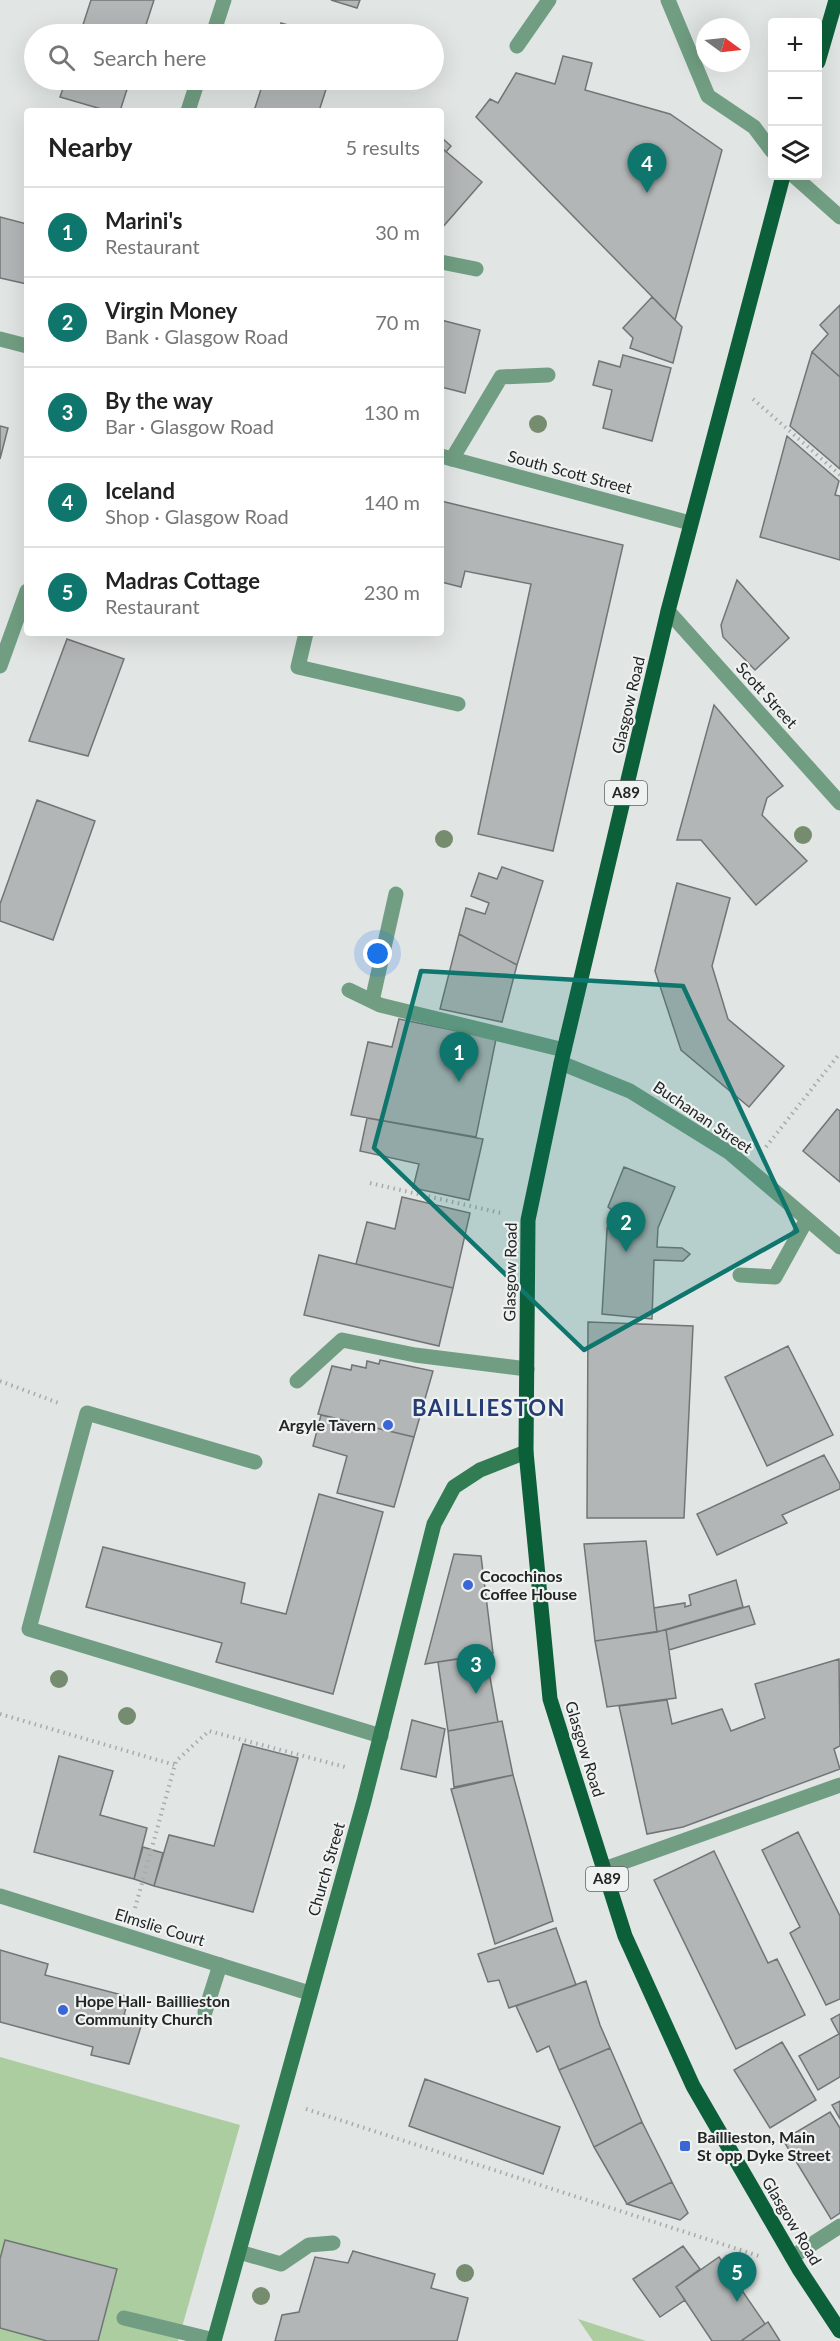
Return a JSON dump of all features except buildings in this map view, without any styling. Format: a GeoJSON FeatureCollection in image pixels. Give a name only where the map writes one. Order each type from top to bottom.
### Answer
{"type":"FeatureCollection","features":[{"type":"Feature","properties":{"kind":"main road"},"geometry":{"type":"LineString","coordinates":[[822,51],[836,11]]}},
{"type":"Feature","properties":{"kind":"main road","name":"Glasgow Road"},"geometry":{"type":"LineString","coordinates":[[782,180],[668,611],[562,1056],[528,1220],[526,1452],[550,1699],[625,1936],[693,2086],[795,2263],[840,2331]]}},
{"type":"Feature","properties":{"kind":"street"},"geometry":{"type":"LineString","coordinates":[[216,24],[224,0]]}},
{"type":"Feature","properties":{"kind":"street"},"geometry":{"type":"LineString","coordinates":[[517,46],[549,0]]}},
{"type":"Feature","properties":{"kind":"street"},"geometry":{"type":"LineString","coordinates":[[668,0],[708,96],[754,127],[768,146]]}},
{"type":"Feature","properties":{"kind":"street"},"geometry":{"type":"LineString","coordinates":[[189,108],[195,90]]}},
{"type":"Feature","properties":{"kind":"street"},"geometry":{"type":"LineString","coordinates":[[798,180],[840,217]]}},
{"type":"Feature","properties":{"kind":"street"},"geometry":{"type":"LineString","coordinates":[[444,263],[476,269]]}},
{"type":"Feature","properties":{"kind":"street"},"geometry":{"type":"LineString","coordinates":[[0,339],[24,345]]}},
{"type":"Feature","properties":{"kind":"street"},"geometry":{"type":"LineString","coordinates":[[447,457],[501,377],[548,375]]}},
{"type":"Feature","properties":{"kind":"street","name":"South Scott Street"},"geometry":{"type":"LineString","coordinates":[[447,457],[690,523]]}},
{"type":"Feature","properties":{"kind":"street"},"geometry":{"type":"LineString","coordinates":[[0,666],[24,599]]}},
{"type":"Feature","properties":{"kind":"street","name":"Scott Street"},"geometry":{"type":"LineString","coordinates":[[668,611],[840,803]]}},
{"type":"Feature","properties":{"kind":"street"},"geometry":{"type":"LineString","coordinates":[[305,636],[298,667],[458,704]]}},
{"type":"Feature","properties":{"kind":"street"},"geometry":{"type":"LineString","coordinates":[[372,1001],[396,894]]}},
{"type":"Feature","properties":{"kind":"street","name":"Buchanan Street"},"geometry":{"type":"LineString","coordinates":[[349,990],[380,1005],[562,1056],[630,1091],[730,1153],[840,1247]]}},
{"type":"Feature","properties":{"kind":"street"},"geometry":{"type":"LineString","coordinates":[[740,1275],[775,1277],[807,1219]]}},
{"type":"Feature","properties":{"kind":"street"},"geometry":{"type":"LineString","coordinates":[[297,1381],[342,1340],[415,1355],[527,1369]]}},
{"type":"Feature","properties":{"kind":"street"},"geometry":{"type":"LineString","coordinates":[[255,1462],[87,1413],[29,1629],[381,1736]]}},
{"type":"Feature","properties":{"kind":"street","name":"Church Street"},"geometry":{"type":"LineString","coordinates":[[214,2341],[371,1774],[434,1524],[454,1487],[480,1470],[526,1452]]}},
{"type":"Feature","properties":{"kind":"street"},"geometry":{"type":"LineString","coordinates":[[604,1869],[840,1785]]}},
{"type":"Feature","properties":{"kind":"street","name":"Elmslie Court"},"geometry":{"type":"LineString","coordinates":[[0,1896],[309,1993]]}},
{"type":"Feature","properties":{"kind":"street"},"geometry":{"type":"LineString","coordinates":[[205,2012],[220,1965]]}},
{"type":"Feature","properties":{"kind":"street"},"geometry":{"type":"LineString","coordinates":[[795,2263],[840,2226]]}},
{"type":"Feature","properties":{"kind":"street"},"geometry":{"type":"LineString","coordinates":[[239,2252],[281,2264],[309,2246],[333,2242]]}},
{"type":"Feature","properties":{"kind":"street"},"geometry":{"type":"LineString","coordinates":[[124,2318],[214,2341]]}},
{"type":"Feature","properties":{"kind":"path"},"geometry":{"type":"LineString","coordinates":[[729,378],[840,476]]}},
{"type":"Feature","properties":{"kind":"path"},"geometry":{"type":"LineString","coordinates":[[749,1169],[840,1053]]}},
{"type":"Feature","properties":{"kind":"path"},"geometry":{"type":"LineString","coordinates":[[370,1183],[528,1220]]}},
{"type":"Feature","properties":{"kind":"path"},"geometry":{"type":"LineString","coordinates":[[0,1381],[87,1413]]}},
{"type":"Feature","properties":{"kind":"path"},"geometry":{"type":"LineString","coordinates":[[0,1714],[175,1765]]}},
{"type":"Feature","properties":{"kind":"path"},"geometry":{"type":"LineString","coordinates":[[128,1936],[176,1761],[209,1731],[371,1774]]}},
{"type":"Feature","properties":{"kind":"path"},"geometry":{"type":"LineString","coordinates":[[280,2100],[795,2263]]}},
{"type":"Feature","properties":{"kind":"highlighted area"},"geometry":{"type":"Polygon","coordinates":[[[421,971],[683,986],[797,1231],[584,1350],[374,1148],[421,971]]]}},
{"type":"Feature","properties":{"kind":"green space"},"geometry":{"type":"Polygon","coordinates":[[[0,2057],[240,2125],[178,2341],[0,2341],[0,2057]]]}},
{"type":"Feature","properties":{"kind":"green space"},"geometry":{"type":"Polygon","coordinates":[[[578,2319],[646,2341],[593,2341],[578,2319]]]}},
{"type":"Feature","properties":{"kind":"place","name":"Iceland"},"geometry":{"type":"Point","coordinates":[647,193]}},
{"type":"Feature","properties":{"kind":"place","name":"Marini's"},"geometry":{"type":"Point","coordinates":[459,1082]}},
{"type":"Feature","properties":{"kind":"place","name":"Virgin Money"},"geometry":{"type":"Point","coordinates":[626,1252]}},
{"type":"Feature","properties":{"kind":"place","name":"Argyle Tavern"},"geometry":{"type":"Point","coordinates":[388,1425]}},
{"type":"Feature","properties":{"kind":"place","name":"Cocochinos Coffee House"},"geometry":{"type":"Point","coordinates":[468,1585]}},
{"type":"Feature","properties":{"kind":"place","name":"By the way"},"geometry":{"type":"Point","coordinates":[476,1694]}},
{"type":"Feature","properties":{"kind":"place","name":"Hope Hall- Baillieston Community Church"},"geometry":{"type":"Point","coordinates":[63,2010]}},
{"type":"Feature","properties":{"kind":"place","name":"Baillieston, Main St opp Dyke Street"},"geometry":{"type":"Point","coordinates":[685,2146]}},
{"type":"Feature","properties":{"kind":"place","name":"Madras Cottage"},"geometry":{"type":"Point","coordinates":[737,2302]}},
{"type":"Feature","properties":{"kind":"district","name":"BAILLIESTON"},"geometry":{"type":"Point","coordinates":[489,1408]}}]}
